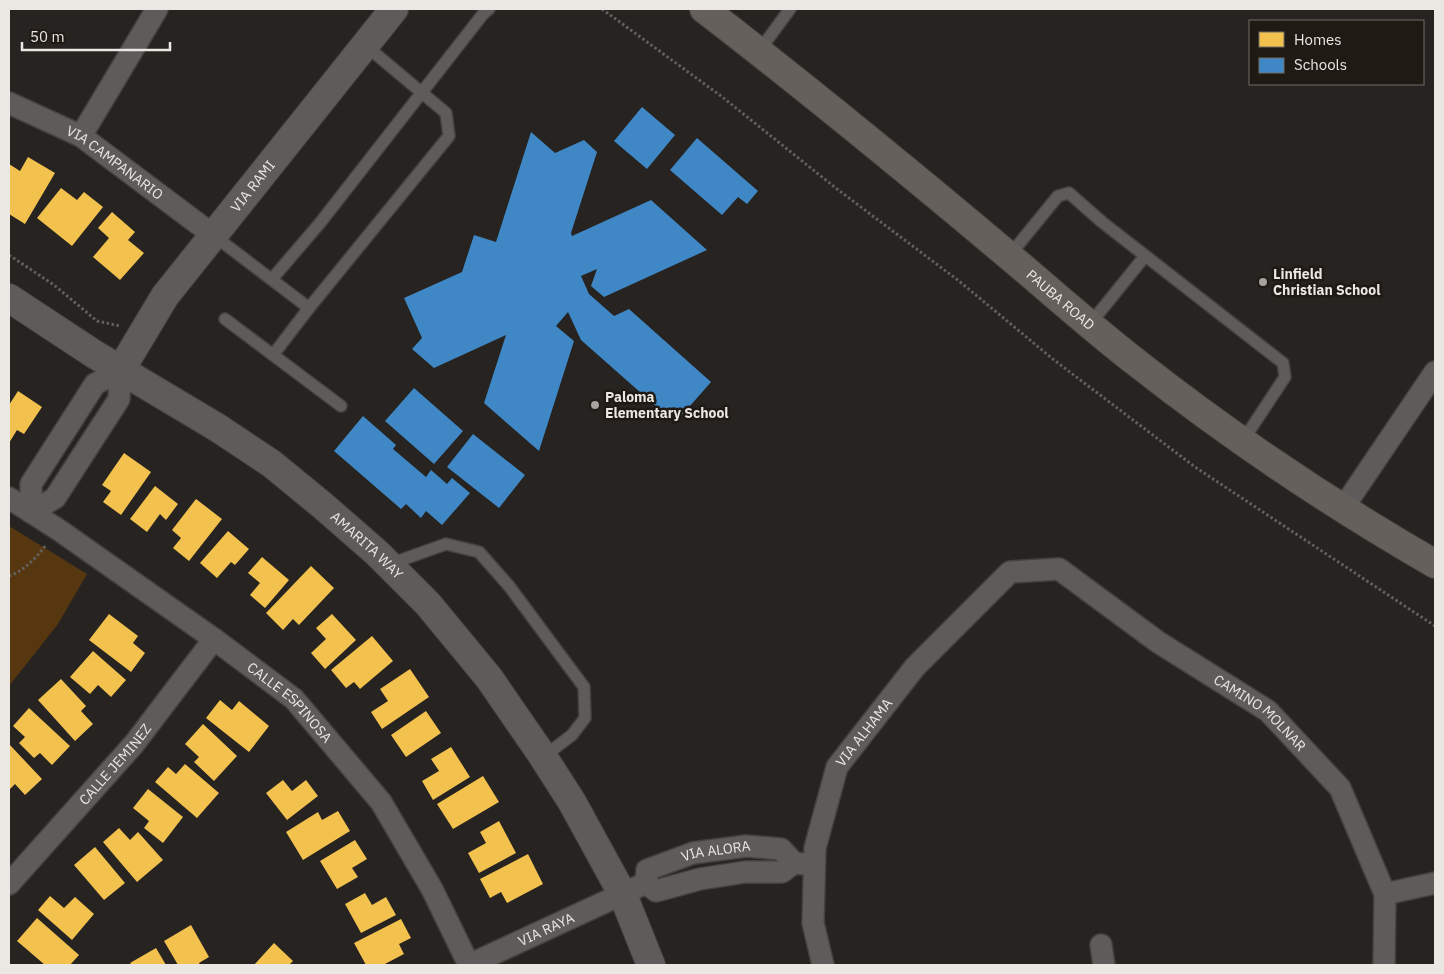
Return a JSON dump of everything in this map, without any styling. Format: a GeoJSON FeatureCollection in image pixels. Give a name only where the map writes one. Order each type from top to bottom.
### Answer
{"type":"FeatureCollection","features":[{"type":"Feature","properties":{"kind":"main road","name":"PAUBA ROAD"},"geometry":{"type":"LineString","coordinates":[[704,9],[759,51],[1138,364],[1242,442],[1343,508],[1435,564]]}},
{"type":"Feature","properties":{"kind":"street"},"geometry":{"type":"LineString","coordinates":[[81,136],[157,9]]}},
{"type":"Feature","properties":{"kind":"street","name":"VIA RAMI"},"geometry":{"type":"LineString","coordinates":[[31,512],[55,498],[119,400],[120,370],[165,296],[394,9]]}},
{"type":"Feature","properties":{"kind":"street","name":"VIA CAMPANARIO"},"geometry":{"type":"LineString","coordinates":[[9,103],[81,136],[213,235]]}},
{"type":"Feature","properties":{"kind":"street","name":"AMARITA WAY"},"geometry":{"type":"LineString","coordinates":[[9,298],[120,370],[218,428],[272,464],[322,505],[388,564],[428,604],[489,678],[572,802],[635,889],[652,965]]}},
{"type":"Feature","properties":{"kind":"street","name":"VIA RAMI"},"geometry":{"type":"LineString","coordinates":[[31,512],[32,484],[42,467],[95,384],[120,370]]}},
{"type":"Feature","properties":{"kind":"street"},"geometry":{"type":"LineString","coordinates":[[1343,508],[1435,372]]}},
{"type":"Feature","properties":{"kind":"street","name":"CALLE ESPINOSA"},"geometry":{"type":"LineString","coordinates":[[9,498],[59,530],[214,639],[294,699],[381,802],[432,889],[469,965]]}},
{"type":"Feature","properties":{"kind":"street","name":"CAMINO MOLNAR"},"geometry":{"type":"LineString","coordinates":[[1010,572],[1059,569],[1158,642],[1268,711],[1340,788],[1385,894],[1384,965]]}},
{"type":"Feature","properties":{"kind":"street","name":"VIA ALHAMA"},"geometry":{"type":"LineString","coordinates":[[823,965],[813,923],[804,864],[815,848],[837,767],[915,667],[1010,572]]}},
{"type":"Feature","properties":{"kind":"street","name":"CALLE JEMINEZ"},"geometry":{"type":"LineString","coordinates":[[9,884],[134,744],[214,639]]}},
{"type":"Feature","properties":{"kind":"street","name":"VIA ALORA"},"geometry":{"type":"LineString","coordinates":[[635,889],[656,891],[718,876],[745,872],[782,872],[804,864]]}},
{"type":"Feature","properties":{"kind":"street"},"geometry":{"type":"LineString","coordinates":[[1385,894],[1435,883]]}},
{"type":"Feature","properties":{"kind":"street","name":"VIA RAYA"},"geometry":{"type":"LineString","coordinates":[[469,965],[635,889]]}},
{"type":"Feature","properties":{"kind":"lane"},"geometry":{"type":"LineString","coordinates":[[272,280],[320,223],[483,14],[489,9]]}},
{"type":"Feature","properties":{"kind":"lane"},"geometry":{"type":"LineString","coordinates":[[759,51],[790,9]]}},
{"type":"Feature","properties":{"kind":"lane"},"geometry":{"type":"LineString","coordinates":[[273,355],[449,136],[446,113],[365,45]]}},
{"type":"Feature","properties":{"kind":"lane"},"geometry":{"type":"LineString","coordinates":[[1009,256],[1058,196],[1069,193],[1102,222],[1283,363],[1285,377],[1242,442]]}},
{"type":"Feature","properties":{"kind":"lane"},"geometry":{"type":"LineString","coordinates":[[213,235],[309,308]]}},
{"type":"Feature","properties":{"kind":"lane"},"geometry":{"type":"LineString","coordinates":[[1089,325],[1145,256]]}},
{"type":"Feature","properties":{"kind":"lane"},"geometry":{"type":"LineString","coordinates":[[225,319],[340,406]]}},
{"type":"Feature","properties":{"kind":"lane"},"geometry":{"type":"LineString","coordinates":[[388,564],[446,544],[479,552],[509,586],[584,687],[585,718],[572,735],[543,757]]}},
{"type":"Feature","properties":{"kind":"path"},"geometry":{"type":"LineString","coordinates":[[602,9],[721,96],[837,189],[959,281],[1054,360],[1195,467],[1435,626]]}},
{"type":"Feature","properties":{"kind":"path"},"geometry":{"type":"LineString","coordinates":[[9,255],[54,285],[97,321],[120,326]]}},
{"type":"Feature","properties":{"kind":"path"},"geometry":{"type":"LineString","coordinates":[[9,576],[16,574],[36,558],[59,530]]}},
{"type":"Feature","properties":{"kind":"shaded area"},"geometry":{"type":"Polygon","coordinates":[[[9,526],[87,574],[58,624],[9,686],[9,526]]]}},
{"type":"Feature","properties":{"kind":"building: Homes"},"geometry":{"type":"Polygon","coordinates":[[[28,157],[55,173],[25,224],[9,214],[9,164],[20,171],[28,157]]]}},
{"type":"Feature","properties":{"kind":"building: Homes"},"geometry":{"type":"Polygon","coordinates":[[[61,188],[77,200],[84,192],[103,207],[72,246],[37,218],[61,188]]]}},
{"type":"Feature","properties":{"kind":"building: Homes"},"geometry":{"type":"Polygon","coordinates":[[[112,212],[135,232],[128,240],[144,253],[120,280],[93,257],[109,238],[98,228],[112,212]]]}},
{"type":"Feature","properties":{"kind":"building: Homes"},"geometry":{"type":"Polygon","coordinates":[[[18,391],[42,407],[24,434],[17,430],[9,443],[9,405],[18,391]]]}},
{"type":"Feature","properties":{"kind":"building: Homes"},"geometry":{"type":"Polygon","coordinates":[[[124,453],[151,472],[121,515],[103,502],[111,491],[102,485],[124,453]]]}},
{"type":"Feature","properties":{"kind":"building: Homes"},"geometry":{"type":"Polygon","coordinates":[[[155,486],[178,504],[166,520],[160,514],[147,532],[130,519],[155,486]]]}},
{"type":"Feature","properties":{"kind":"building: Homes"},"geometry":{"type":"Polygon","coordinates":[[[196,499],[222,519],[189,561],[173,548],[181,538],[172,530],[196,499]]]}},
{"type":"Feature","properties":{"kind":"building: Homes"},"geometry":{"type":"Polygon","coordinates":[[[228,531],[249,549],[235,565],[231,562],[217,578],[200,563],[228,531]]]}},
{"type":"Feature","properties":{"kind":"building: Homes"},"geometry":{"type":"Polygon","coordinates":[[[262,557],[289,580],[265,608],[250,595],[260,583],[248,573],[262,557]]]}},
{"type":"Feature","properties":{"kind":"building: Homes"},"geometry":{"type":"Polygon","coordinates":[[[311,566],[334,588],[299,625],[293,619],[283,630],[266,613],[311,566]]]}},
{"type":"Feature","properties":{"kind":"building: Homes"},"geometry":{"type":"Polygon","coordinates":[[[109,614],[138,636],[133,643],[145,653],[131,672],[89,640],[109,614]]]}},
{"type":"Feature","properties":{"kind":"building: Homes"},"geometry":{"type":"Polygon","coordinates":[[[332,614],[356,640],[325,669],[311,653],[326,639],[316,628],[332,614]]]}},
{"type":"Feature","properties":{"kind":"building: Homes"},"geometry":{"type":"Polygon","coordinates":[[[372,636],[393,661],[360,689],[354,682],[346,688],[331,670],[372,636]]]}},
{"type":"Feature","properties":{"kind":"building: Homes"},"geometry":{"type":"Polygon","coordinates":[[[93,651],[126,680],[111,697],[98,685],[90,694],[70,677],[93,651]]]}},
{"type":"Feature","properties":{"kind":"building: Homes"},"geometry":{"type":"Polygon","coordinates":[[[410,669],[429,697],[382,729],[371,712],[388,701],[380,689],[410,669]]]}},
{"type":"Feature","properties":{"kind":"building: Homes"},"geometry":{"type":"Polygon","coordinates":[[[61,679],[86,706],[81,711],[93,724],[75,741],[38,700],[61,679]]]}},
{"type":"Feature","properties":{"kind":"building: Homes"},"geometry":{"type":"Polygon","coordinates":[[[220,700],[232,710],[239,701],[269,726],[249,752],[206,718],[220,700]]]}},
{"type":"Feature","properties":{"kind":"building: Homes"},"geometry":{"type":"Polygon","coordinates":[[[29,708],[70,746],[52,765],[40,753],[34,758],[19,743],[25,737],[13,726],[29,708]]]}},
{"type":"Feature","properties":{"kind":"building: Homes"},"geometry":{"type":"Polygon","coordinates":[[[426,711],[441,733],[406,757],[391,735],[426,711]]]}},
{"type":"Feature","properties":{"kind":"building: Homes"},"geometry":{"type":"Polygon","coordinates":[[[203,724],[237,756],[214,781],[194,762],[199,757],[185,744],[203,724]]]}},
{"type":"Feature","properties":{"kind":"building: Homes"},"geometry":{"type":"Polygon","coordinates":[[[9,744],[42,779],[25,795],[15,784],[9,790],[9,744]]]}},
{"type":"Feature","properties":{"kind":"building: Homes"},"geometry":{"type":"Polygon","coordinates":[[[451,747],[470,777],[433,800],[422,781],[439,771],[431,759],[451,747]]]}},
{"type":"Feature","properties":{"kind":"building: Homes"},"geometry":{"type":"Polygon","coordinates":[[[185,764],[219,793],[197,818],[155,782],[168,767],[176,774],[185,764]]]}},
{"type":"Feature","properties":{"kind":"building: Homes"},"geometry":{"type":"Polygon","coordinates":[[[483,776],[499,802],[453,829],[437,804],[483,776]]]}},
{"type":"Feature","properties":{"kind":"building: Homes"},"geometry":{"type":"Polygon","coordinates":[[[283,780],[292,791],[306,780],[318,796],[287,820],[266,793],[283,780]]]}},
{"type":"Feature","properties":{"kind":"building: Homes"},"geometry":{"type":"Polygon","coordinates":[[[148,789],[183,817],[163,843],[144,828],[149,821],[133,808],[148,789]]]}},
{"type":"Feature","properties":{"kind":"building: Homes"},"geometry":{"type":"Polygon","coordinates":[[[338,811],[350,831],[303,860],[286,832],[318,812],[322,820],[338,811]]]}},
{"type":"Feature","properties":{"kind":"building: Homes"},"geometry":{"type":"Polygon","coordinates":[[[499,821],[516,853],[479,873],[468,853],[486,843],[480,832],[499,821]]]}},
{"type":"Feature","properties":{"kind":"building: Homes"},"geometry":{"type":"Polygon","coordinates":[[[119,828],[130,840],[138,832],[163,860],[137,882],[103,842],[119,828]]]}},
{"type":"Feature","properties":{"kind":"building: Homes"},"geometry":{"type":"Polygon","coordinates":[[[355,840],[367,859],[352,868],[358,877],[337,889],[320,861],[355,840]]]}},
{"type":"Feature","properties":{"kind":"building: Homes"},"geometry":{"type":"Polygon","coordinates":[[[95,847],[125,883],[104,900],[74,865],[95,847]]]}},
{"type":"Feature","properties":{"kind":"building: Homes"},"geometry":{"type":"Polygon","coordinates":[[[528,854],[543,884],[507,903],[501,892],[490,898],[480,879],[528,854]]]}},
{"type":"Feature","properties":{"kind":"building: Homes"},"geometry":{"type":"Polygon","coordinates":[[[365,893],[372,905],[386,897],[396,915],[361,933],[345,904],[365,893]]]}},
{"type":"Feature","properties":{"kind":"building: Homes"},"geometry":{"type":"Polygon","coordinates":[[[50,896],[64,908],[75,897],[94,914],[72,940],[38,910],[50,896]]]}},
{"type":"Feature","properties":{"kind":"building: Homes"},"geometry":{"type":"Polygon","coordinates":[[[37,918],[79,955],[70,965],[45,965],[17,941],[37,918]]]}},
{"type":"Feature","properties":{"kind":"building: Homes"},"geometry":{"type":"Polygon","coordinates":[[[401,919],[411,938],[399,944],[404,954],[383,965],[366,965],[354,943],[401,919]]]}},
{"type":"Feature","properties":{"kind":"building: Homes"},"geometry":{"type":"Polygon","coordinates":[[[191,925],[209,957],[199,963],[200,965],[178,965],[164,941],[191,925]]]}},
{"type":"Feature","properties":{"kind":"building: Homes"},"geometry":{"type":"Polygon","coordinates":[[[274,943],[293,961],[289,965],[254,965],[274,943]]]}},
{"type":"Feature","properties":{"kind":"building: Homes"},"geometry":{"type":"Polygon","coordinates":[[[156,948],[166,965],[132,965],[130,963],[156,948]]]}},
{"type":"Feature","properties":{"kind":"building: Schools"},"geometry":{"type":"Polygon","coordinates":[[[642,107],[675,135],[647,169],[614,141],[642,107]]]}},
{"type":"Feature","properties":{"kind":"building: Schools"},"geometry":{"type":"Polygon","coordinates":[[[531,132],[555,153],[584,140],[597,152],[571,233],[572,236],[651,200],[707,250],[604,297],[591,286],[597,269],[581,276],[589,294],[614,316],[629,309],[711,382],[675,423],[581,340],[568,312],[556,326],[574,341],[539,451],[484,403],[506,335],[434,368],[412,349],[422,338],[404,298],[462,272],[474,235],[496,242],[531,132]]]}},
{"type":"Feature","properties":{"kind":"building: Schools"},"geometry":{"type":"Polygon","coordinates":[[[697,138],[758,191],[747,204],[738,197],[722,215],[670,170],[697,138]]]}},
{"type":"Feature","properties":{"kind":"building: Schools"},"geometry":{"type":"Polygon","coordinates":[[[414,388],[463,431],[434,464],[385,421],[414,388]]]}},
{"type":"Feature","properties":{"kind":"building: Schools"},"geometry":{"type":"Polygon","coordinates":[[[363,416],[396,445],[393,449],[426,477],[431,470],[447,484],[452,478],[470,493],[442,525],[426,511],[421,518],[406,504],[401,509],[334,451],[363,416]]]}},
{"type":"Feature","properties":{"kind":"building: Schools"},"geometry":{"type":"Polygon","coordinates":[[[473,434],[525,475],[499,508],[447,467],[473,434]]]}},
{"type":"Feature","properties":{"kind":"place","name":"Linfield Christian School"},"geometry":{"type":"Point","coordinates":[1263,282]}},
{"type":"Feature","properties":{"kind":"place","name":"Paloma Elementary School"},"geometry":{"type":"Point","coordinates":[595,405]}}]}
